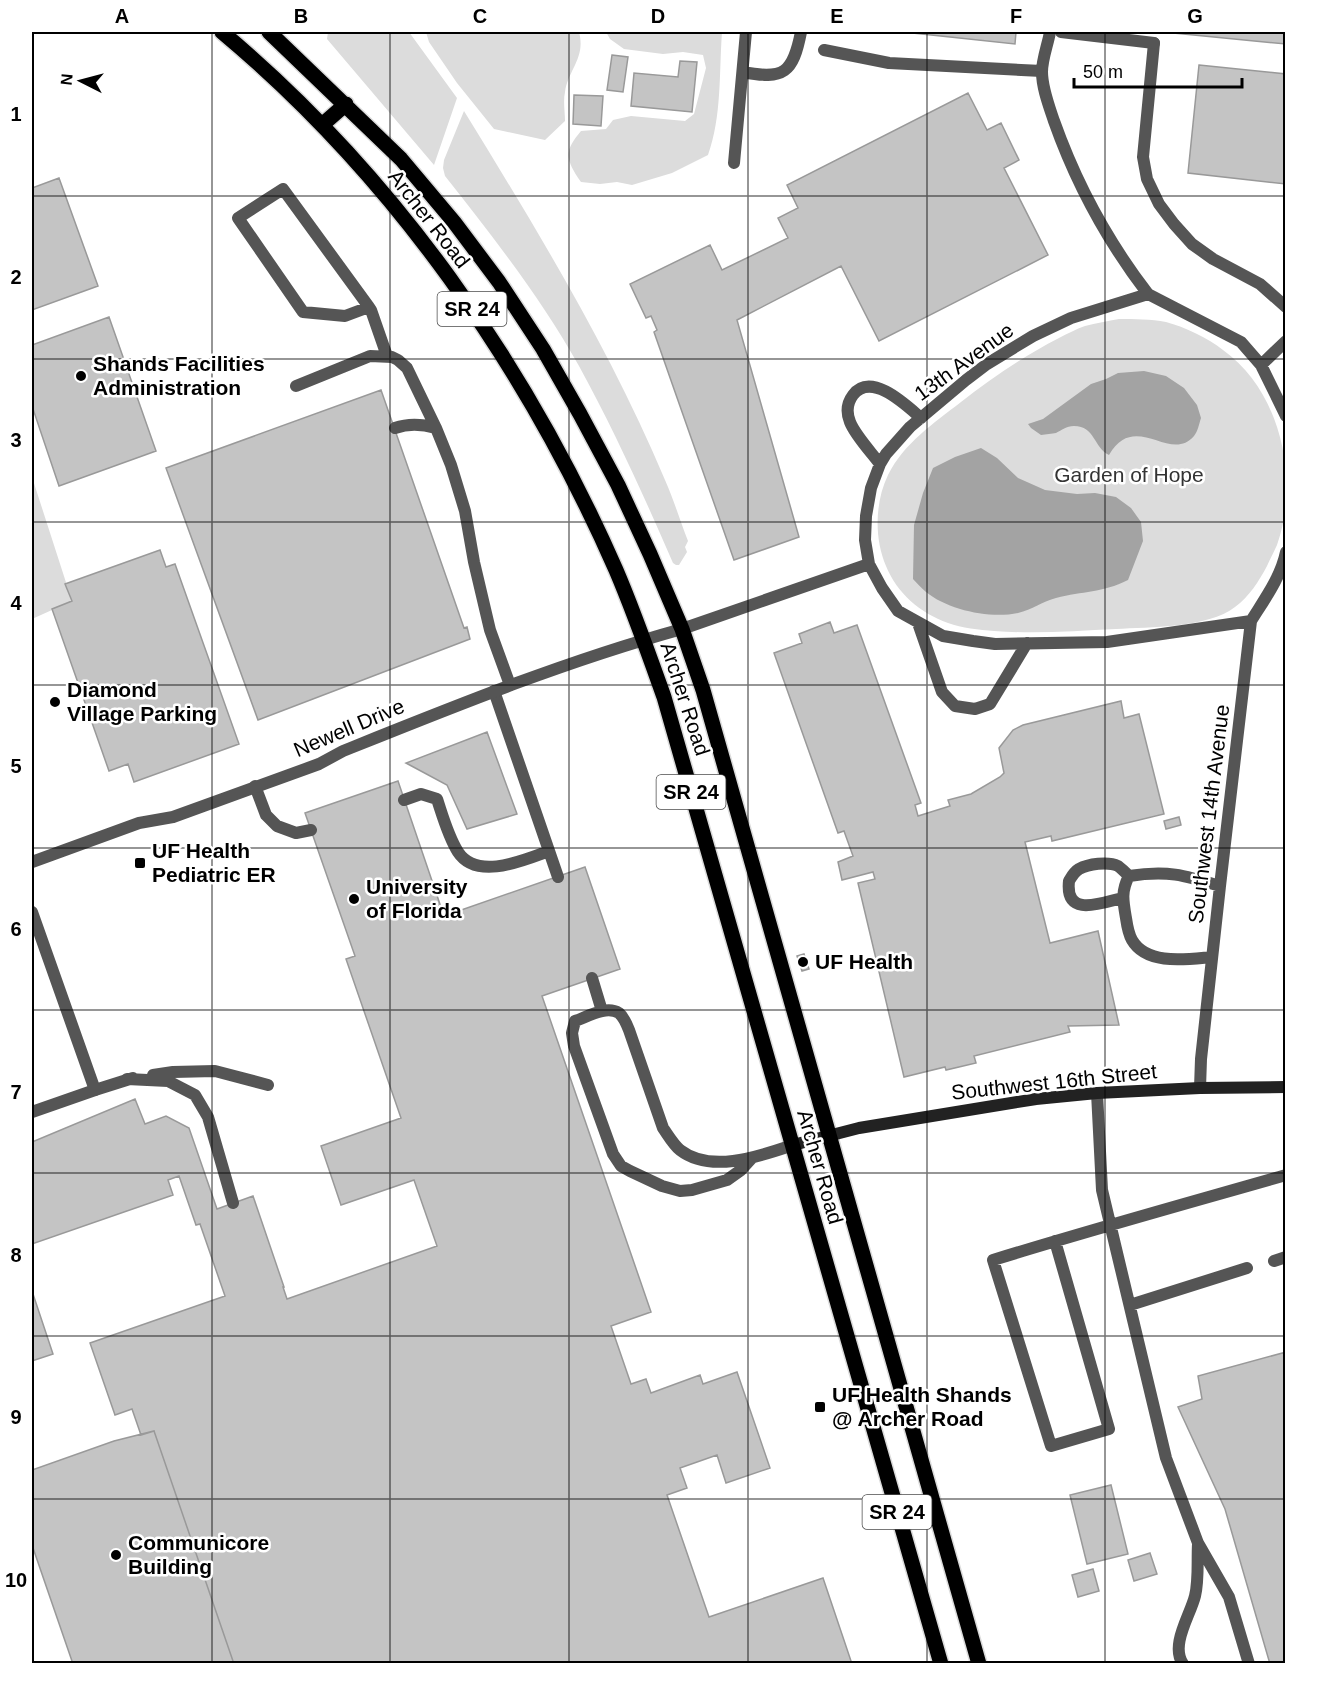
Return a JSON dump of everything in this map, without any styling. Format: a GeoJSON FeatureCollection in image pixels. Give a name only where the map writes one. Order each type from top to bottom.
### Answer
{"type":"FeatureCollection","features":[{"type":"Feature","properties":{"kind":"main road","name":"Archer Road"},"geometry":{"type":"LineString","coordinates":[[222,32],[322,125],[373,181],[468,303],[512,370],[549,436],[615,568],[664,697],[941,1664]]}},
{"type":"Feature","properties":{"kind":"main road","name":"Archer Road"},"geometry":{"type":"LineString","coordinates":[[268,32],[401,159],[454,222],[499,282],[543,349],[580,414],[618,485],[650,554],[682,629],[703,690],[979,1664]]}},
{"type":"Feature","properties":{"kind":"main road"},"geometry":{"type":"LineString","coordinates":[[322,125],[346,105]]}},
{"type":"Feature","properties":{"kind":"street"},"geometry":{"type":"LineString","coordinates":[[734,163],[746,32]]}},
{"type":"Feature","properties":{"kind":"street"},"geometry":{"type":"LineString","coordinates":[[742,72],[778,75],[789,67],[797,51],[801,32]]}},
{"type":"Feature","properties":{"kind":"street"},"geometry":{"type":"LineString","coordinates":[[1050,32],[1042,71],[1050,110],[1062,145],[1114,248],[1148,294],[1241,342],[1260,365],[1286,416]]}},
{"type":"Feature","properties":{"kind":"street"},"geometry":{"type":"LineString","coordinates":[[1061,32],[1154,43],[1143,157],[1148,179],[1159,204],[1192,244],[1260,284],[1286,307]]}},
{"type":"Feature","properties":{"kind":"street"},"geometry":{"type":"LineString","coordinates":[[824,50],[889,63],[1042,71]]}},
{"type":"Feature","properties":{"kind":"street"},"geometry":{"type":"LineString","coordinates":[[369,307],[345,316],[303,312],[238,218],[283,189],[369,307],[387,356]]}},
{"type":"Feature","properties":{"kind":"street","name":"13th Avenue"},"geometry":{"type":"LineString","coordinates":[[869,564],[865,540],[871,488],[880,464],[897,440],[987,364],[1033,336],[1071,318],[1148,294]]}},
{"type":"Feature","properties":{"kind":"street"},"geometry":{"type":"LineString","coordinates":[[1260,365],[1286,341]]}},
{"type":"Feature","properties":{"kind":"street"},"geometry":{"type":"LineString","coordinates":[[296,386],[370,356],[387,356],[398,360],[407,368],[451,465],[465,511],[487,621],[510,685]]}},
{"type":"Feature","properties":{"kind":"street"},"geometry":{"type":"LineString","coordinates":[[880,464],[850,423],[847,410],[849,400],[856,391],[867,386],[880,388],[898,398],[921,418]]}},
{"type":"Feature","properties":{"kind":"street"},"geometry":{"type":"LineString","coordinates":[[395,428],[414,424],[436,428]]}},
{"type":"Feature","properties":{"kind":"street","name":"Southwest 14th Avenue"},"geometry":{"type":"LineString","coordinates":[[1200,1088],[1212,957],[1251,621],[1269,592],[1286,552]]}},
{"type":"Feature","properties":{"kind":"street"},"geometry":{"type":"LineString","coordinates":[[869,564],[898,611],[918,624],[943,636],[953,638],[995,644],[1107,642],[1251,621]]}},
{"type":"Feature","properties":{"kind":"street","name":"Newell Drive"},"geometry":{"type":"LineString","coordinates":[[32,862],[140,823],[173,817],[319,764],[343,751],[510,685],[682,629],[869,564]]}},
{"type":"Feature","properties":{"kind":"street"},"geometry":{"type":"LineString","coordinates":[[918,624],[942,692],[955,706],[975,710],[990,704],[1027,643]]}},
{"type":"Feature","properties":{"kind":"street"},"geometry":{"type":"LineString","coordinates":[[494,692],[558,877]]}},
{"type":"Feature","properties":{"kind":"street"},"geometry":{"type":"LineString","coordinates":[[255,786],[266,815],[277,826],[296,833],[311,830]]}},
{"type":"Feature","properties":{"kind":"street"},"geometry":{"type":"LineString","coordinates":[[404,800],[421,794],[437,800],[452,842],[460,855],[472,864],[488,867],[514,864],[549,851]]}},
{"type":"Feature","properties":{"kind":"street"},"geometry":{"type":"LineString","coordinates":[[1122,898],[1086,906],[1079,904],[1070,896],[1069,880],[1077,870],[1100,864],[1118,866],[1129,876]]}},
{"type":"Feature","properties":{"kind":"street"},"geometry":{"type":"LineString","coordinates":[[1129,876],[1158,872],[1173,873],[1220,886]]}},
{"type":"Feature","properties":{"kind":"street"},"geometry":{"type":"LineString","coordinates":[[1129,876],[1122,898],[1133,942],[1155,957],[1169,959],[1212,957]]}},
{"type":"Feature","properties":{"kind":"street"},"geometry":{"type":"LineString","coordinates":[[32,912],[94,1090]]}},
{"type":"Feature","properties":{"kind":"street"},"geometry":{"type":"LineString","coordinates":[[592,978],[602,1011]]}},
{"type":"Feature","properties":{"kind":"street"},"geometry":{"type":"LineString","coordinates":[[751,1159],[727,1180],[680,1191],[662,1186],[621,1166],[613,1154],[574,1046],[572,1033],[575,1022],[602,1011],[611,1011],[623,1018],[630,1030],[663,1128],[681,1151],[708,1161],[723,1162],[751,1159],[793,1145]]}},
{"type":"Feature","properties":{"kind":"street"},"geometry":{"type":"LineString","coordinates":[[32,1112],[127,1079],[173,1072],[215,1071],[268,1084]]}},
{"type":"Feature","properties":{"kind":"street"},"geometry":{"type":"LineString","coordinates":[[127,1079],[168,1081],[195,1095],[208,1117],[233,1203]]}},
{"type":"Feature","properties":{"kind":"street","name":"Southwest 16th Street"},"geometry":{"type":"LineString","coordinates":[[793,1145],[859,1128],[1036,1099],[1097,1093],[1200,1088],[1286,1087]]}},
{"type":"Feature","properties":{"kind":"street"},"geometry":{"type":"LineString","coordinates":[[1097,1093],[1102,1190],[1166,1458],[1198,1543],[1229,1597],[1249,1664]]}},
{"type":"Feature","properties":{"kind":"street"},"geometry":{"type":"LineString","coordinates":[[1055,1241],[1109,1429],[1051,1446],[993,1260],[1055,1241],[1286,1175]]}},
{"type":"Feature","properties":{"kind":"street"},"geometry":{"type":"LineString","coordinates":[[1130,1305],[1247,1268]]}},
{"type":"Feature","properties":{"kind":"street"},"geometry":{"type":"LineString","coordinates":[[1183,1664],[1179,1658],[1178,1648],[1196,1595],[1198,1543]]}},
{"type":"Feature","properties":{"kind":"green space"},"geometry":{"type":"Polygon","coordinates":[[[328,32],[409,32],[457,98],[434,165],[327,39],[328,32]]]}},
{"type":"Feature","properties":{"kind":"green space"},"geometry":{"type":"Polygon","coordinates":[[[426,32],[579,32],[580,49],[564,95],[565,121],[545,140],[494,129],[457,83],[429,42],[426,32]]]}},
{"type":"Feature","properties":{"kind":"green space"},"geometry":{"type":"Polygon","coordinates":[[[606,32],[722,32],[718,110],[708,155],[672,173],[632,185],[617,182],[600,184],[581,182],[572,168],[569,151],[581,131],[606,129],[613,120],[631,116],[685,121],[694,114],[706,68],[703,55],[683,52],[663,54],[624,49],[610,39],[606,32]]]}},
{"type":"Feature","properties":{"kind":"green space"},"geometry":{"type":"Polygon","coordinates":[[[464,111],[572,292],[644,432],[688,541],[685,547],[687,552],[679,565],[673,563],[640,488],[592,390],[549,316],[516,268],[445,176],[444,160],[464,111]]]}},
{"type":"Feature","properties":{"kind":"green space","name":"Garden of Hope"},"geometry":{"type":"Polygon","coordinates":[[[1119,319],[1166,322],[1210,341],[1243,367],[1259,389],[1272,413],[1285,466],[1284,520],[1277,545],[1257,583],[1240,603],[1223,614],[1194,623],[1161,627],[1055,632],[988,631],[948,623],[919,608],[896,585],[886,566],[879,544],[878,508],[888,475],[902,453],[930,426],[984,384],[1021,360],[1085,326],[1119,319]]]}},
{"type":"Feature","properties":{"kind":"green space"},"geometry":{"type":"Polygon","coordinates":[[[32,477],[72,601],[32,619],[32,477]]]}},
{"type":"Feature","properties":{"kind":"shaded area"},"geometry":{"type":"Polygon","coordinates":[[[1144,371],[1166,376],[1184,388],[1197,405],[1201,418],[1194,436],[1185,443],[1174,444],[1130,437],[1119,442],[1109,455],[1100,448],[1090,433],[1081,427],[1069,427],[1056,433],[1041,435],[1028,424],[1043,419],[1091,384],[1118,373],[1144,371]]]}},
{"type":"Feature","properties":{"kind":"shaded area"},"geometry":{"type":"Polygon","coordinates":[[[981,448],[997,458],[1018,478],[1045,490],[1077,494],[1095,493],[1116,497],[1131,508],[1141,522],[1143,541],[1128,580],[1101,590],[1056,598],[1023,612],[1007,615],[970,612],[946,604],[924,590],[913,579],[914,525],[933,468],[981,448]]]}},
{"type":"Feature","properties":{"kind":"building"},"geometry":{"type":"Polygon","coordinates":[[[903,32],[1016,32],[1015,44],[903,32]]]}},
{"type":"Feature","properties":{"kind":"building"},"geometry":{"type":"Polygon","coordinates":[[[1163,32],[1286,32],[1286,44],[1163,32]]]}},
{"type":"Feature","properties":{"kind":"building"},"geometry":{"type":"Polygon","coordinates":[[[612,55],[628,57],[623,92],[607,90],[612,55]]]}},
{"type":"Feature","properties":{"kind":"building"},"geometry":{"type":"Polygon","coordinates":[[[680,61],[697,62],[692,112],[631,106],[634,73],[678,77],[680,61]]]}},
{"type":"Feature","properties":{"kind":"building"},"geometry":{"type":"Polygon","coordinates":[[[1199,65],[1286,74],[1286,184],[1188,173],[1199,65]]]}},
{"type":"Feature","properties":{"kind":"building"},"geometry":{"type":"Polygon","coordinates":[[[968,93],[987,130],[1001,123],[1019,160],[1004,168],[1048,255],[879,341],[841,266],[737,320],[799,537],[734,560],[654,332],[657,330],[651,316],[646,318],[630,284],[710,245],[722,270],[788,238],[778,218],[798,208],[787,185],[968,93]]]}},
{"type":"Feature","properties":{"kind":"building"},"geometry":{"type":"Polygon","coordinates":[[[574,95],[603,96],[601,126],[573,124],[574,95]]]}},
{"type":"Feature","properties":{"kind":"building","name":"Shands Facilities Administration"},"geometry":{"type":"Polygon","coordinates":[[[59,178],[98,286],[32,310],[32,188],[59,178]]]}},
{"type":"Feature","properties":{"kind":"building","name":"Shands Facilities Administration"},"geometry":{"type":"Polygon","coordinates":[[[109,317],[156,451],[59,486],[32,406],[32,345],[109,317]]]}},
{"type":"Feature","properties":{"kind":"building"},"geometry":{"type":"Polygon","coordinates":[[[381,390],[464,628],[467,627],[470,639],[258,720],[166,468],[381,390]]]}},
{"type":"Feature","properties":{"kind":"building"},"geometry":{"type":"Polygon","coordinates":[[[160,550],[166,567],[175,564],[239,744],[134,782],[128,764],[109,771],[52,609],[72,601],[65,584],[160,550]]]}},
{"type":"Feature","properties":{"kind":"building"},"geometry":{"type":"Polygon","coordinates":[[[830,622],[834,633],[857,625],[921,803],[915,805],[918,816],[950,806],[948,800],[971,794],[1000,777],[1004,773],[999,748],[1013,730],[1023,725],[1121,701],[1124,718],[1139,714],[1164,814],[1052,841],[1051,836],[1025,842],[1050,943],[1098,931],[1119,1025],[1068,1026],[1070,1032],[974,1056],[976,1063],[946,1070],[945,1067],[904,1077],[858,883],[875,879],[873,872],[842,880],[838,862],[853,856],[844,831],[838,833],[774,653],[802,643],[799,634],[830,622]]]}},
{"type":"Feature","properties":{"kind":"building"},"geometry":{"type":"Polygon","coordinates":[[[487,732],[517,814],[467,829],[447,785],[406,763],[487,732]]]}},
{"type":"Feature","properties":{"kind":"building"},"geometry":{"type":"Polygon","coordinates":[[[398,781],[444,916],[585,867],[620,969],[542,996],[651,1312],[611,1326],[631,1384],[646,1379],[651,1393],[700,1375],[703,1384],[737,1372],[770,1468],[726,1483],[717,1455],[680,1468],[687,1488],[667,1495],[709,1617],[823,1578],[852,1664],[234,1664],[154,1431],[141,1435],[132,1409],[115,1415],[90,1343],[225,1296],[200,1224],[196,1225],[179,1176],[168,1180],[173,1195],[32,1244],[32,1142],[135,1099],[145,1124],[166,1116],[189,1128],[217,1209],[253,1196],[287,1299],[437,1246],[414,1180],[341,1205],[321,1146],[401,1118],[346,959],[355,956],[305,813],[398,781]]]}},
{"type":"Feature","properties":{"kind":"building"},"geometry":{"type":"Polygon","coordinates":[[[1179,817],[1181,825],[1166,829],[1164,821],[1179,817]]]}},
{"type":"Feature","properties":{"kind":"building","name":"UF Health"},"geometry":{"type":"Polygon","coordinates":[[[804,954],[809,969],[802,971],[797,956],[804,954]]]}},
{"type":"Feature","properties":{"kind":"building"},"geometry":{"type":"Polygon","coordinates":[[[32,1291],[53,1354],[32,1361],[32,1291]]]}},
{"type":"Feature","properties":{"kind":"building"},"geometry":{"type":"Polygon","coordinates":[[[1286,1352],[1286,1664],[1270,1664],[1225,1509],[1178,1407],[1202,1399],[1198,1376],[1286,1352]]]}},
{"type":"Feature","properties":{"kind":"building","name":"Communicore Building"},"geometry":{"type":"Polygon","coordinates":[[[154,1431],[234,1664],[73,1664],[32,1545],[32,1470],[114,1441],[154,1431]]]}},
{"type":"Feature","properties":{"kind":"building"},"geometry":{"type":"Polygon","coordinates":[[[1111,1485],[1128,1554],[1087,1564],[1070,1495],[1111,1485]]]}},
{"type":"Feature","properties":{"kind":"building"},"geometry":{"type":"Polygon","coordinates":[[[1150,1553],[1157,1574],[1134,1581],[1128,1560],[1150,1553]]]}},
{"type":"Feature","properties":{"kind":"building"},"geometry":{"type":"Polygon","coordinates":[[[1093,1569],[1099,1591],[1078,1597],[1072,1575],[1093,1569]]]}},
{"type":"Feature","properties":{"kind":"place","name":"Shands Facilities Administration"},"geometry":{"type":"Point","coordinates":[81,376]}},
{"type":"Feature","properties":{"kind":"place","name":"Diamond Village Parking"},"geometry":{"type":"Point","coordinates":[55,702]}},
{"type":"Feature","properties":{"kind":"place","name":"UF Health Pediatric ER"},"geometry":{"type":"Point","coordinates":[140,863]}},
{"type":"Feature","properties":{"kind":"place","name":"University of Florida"},"geometry":{"type":"Point","coordinates":[354,899]}},
{"type":"Feature","properties":{"kind":"place","name":"UF Health"},"geometry":{"type":"Point","coordinates":[803,962]}},
{"type":"Feature","properties":{"kind":"place","name":"UF Health Shands @ Archer Road"},"geometry":{"type":"Point","coordinates":[820,1407]}},
{"type":"Feature","properties":{"kind":"place","name":"Communicore Building"},"geometry":{"type":"Point","coordinates":[116,1555]}}]}
